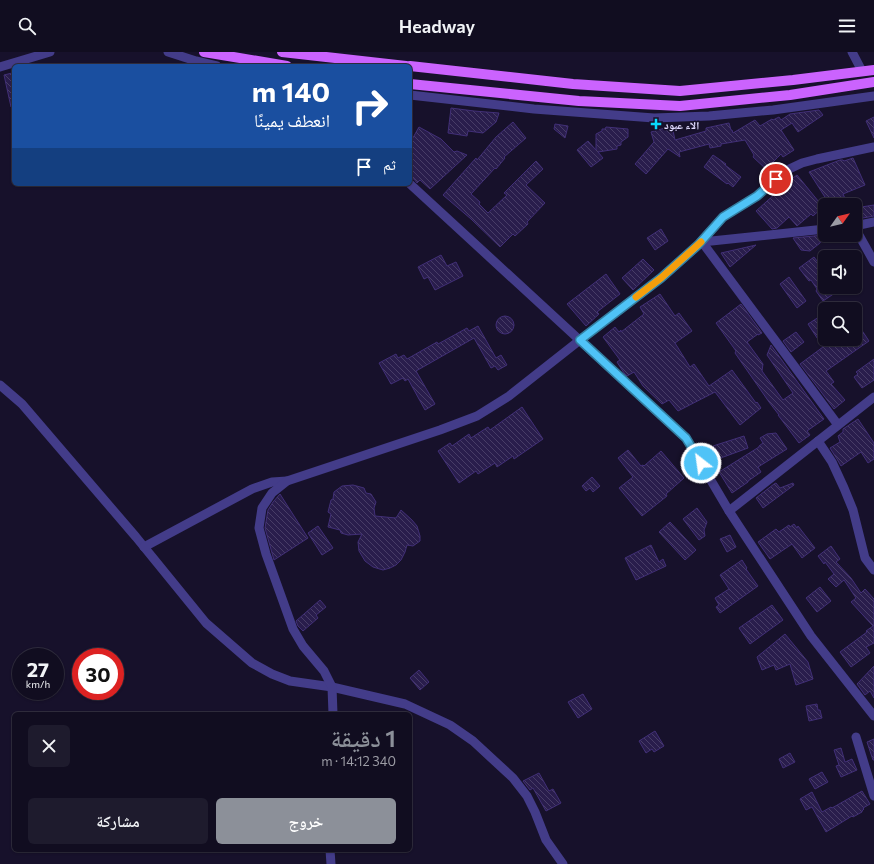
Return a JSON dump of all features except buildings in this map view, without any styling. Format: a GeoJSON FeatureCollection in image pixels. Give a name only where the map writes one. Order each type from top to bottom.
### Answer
{"type":"FeatureCollection","features":[{"type":"Feature","properties":{"kind":"main road"},"geometry":{"type":"LineString","coordinates":[[204,52],[276,64]]}},
{"type":"Feature","properties":{"kind":"main road"},"geometry":{"type":"LineString","coordinates":[[282,52],[388,64]]}},
{"type":"Feature","properties":{"kind":"main road"},"geometry":{"type":"LineString","coordinates":[[412,66],[573,84],[680,90],[793,80],[874,70]]}},
{"type":"Feature","properties":{"kind":"main road"},"geometry":{"type":"LineString","coordinates":[[412,84],[579,101],[680,106],[790,96],[874,82]]}},
{"type":"Feature","properties":{"kind":"street"},"geometry":{"type":"LineString","coordinates":[[0,67],[50,52]]}},
{"type":"Feature","properties":{"kind":"street"},"geometry":{"type":"LineString","coordinates":[[168,52],[209,64]]}},
{"type":"Feature","properties":{"kind":"street"},"geometry":{"type":"LineString","coordinates":[[852,52],[862,71]]}},
{"type":"Feature","properties":{"kind":"street"},"geometry":{"type":"LineString","coordinates":[[412,95],[534,109],[654,118],[709,116],[774,110],[874,96]]}},
{"type":"Feature","properties":{"kind":"street"},"geometry":{"type":"LineString","coordinates":[[144,547],[252,489],[272,482],[287,481],[440,430],[477,416],[509,396],[661,278],[702,242],[723,217],[757,196],[785,171],[802,163],[874,147]]}},
{"type":"Feature","properties":{"kind":"street"},"geometry":{"type":"LineString","coordinates":[[412,186],[686,438],[729,511],[811,636],[874,716]]}},
{"type":"Feature","properties":{"kind":"street"},"geometry":{"type":"LineString","coordinates":[[862,225],[874,222]]}},
{"type":"Feature","properties":{"kind":"street"},"geometry":{"type":"LineString","coordinates":[[702,242],[818,230]]}},
{"type":"Feature","properties":{"kind":"street"},"geometry":{"type":"LineString","coordinates":[[862,240],[874,262]]}},
{"type":"Feature","properties":{"kind":"street"},"geometry":{"type":"LineString","coordinates":[[702,242],[838,425]]}},
{"type":"Feature","properties":{"kind":"street"},"geometry":{"type":"LineString","coordinates":[[0,385],[22,404],[144,547],[206,623],[252,663],[272,674],[290,681],[332,688],[405,704],[450,725],[473,741],[513,778],[527,796],[546,840],[563,864]]}},
{"type":"Feature","properties":{"kind":"street"},"geometry":{"type":"LineString","coordinates":[[729,511],[874,397]]}},
{"type":"Feature","properties":{"kind":"street"},"geometry":{"type":"LineString","coordinates":[[818,441],[832,462],[844,488],[853,510],[865,558],[874,570]]}},
{"type":"Feature","properties":{"kind":"street"},"geometry":{"type":"LineString","coordinates":[[287,481],[272,493],[262,508],[259,528],[266,554],[294,630],[303,646],[324,672],[332,688],[333,712]]}},
{"type":"Feature","properties":{"kind":"street"},"geometry":{"type":"LineString","coordinates":[[856,737],[874,796]]}},
{"type":"Feature","properties":{"kind":"street"},"geometry":{"type":"LineString","coordinates":[[330,852],[331,864]]}},
{"type":"Feature","properties":{"kind":"slow traffic"},"geometry":{"type":"LineString","coordinates":[[636,297],[661,278],[701,242]]}},
{"type":"Feature","properties":{"kind":"place","name":"الاء عبود"},"geometry":{"type":"Point","coordinates":[656,124]}},
{"type":"Feature","properties":{"kind":"route"},"geometry":{"type":"LineString","coordinates":[[701,463],[686,438],[580,340],[661,278],[698,245],[723,217],[757,196],[776,179]]}}]}
